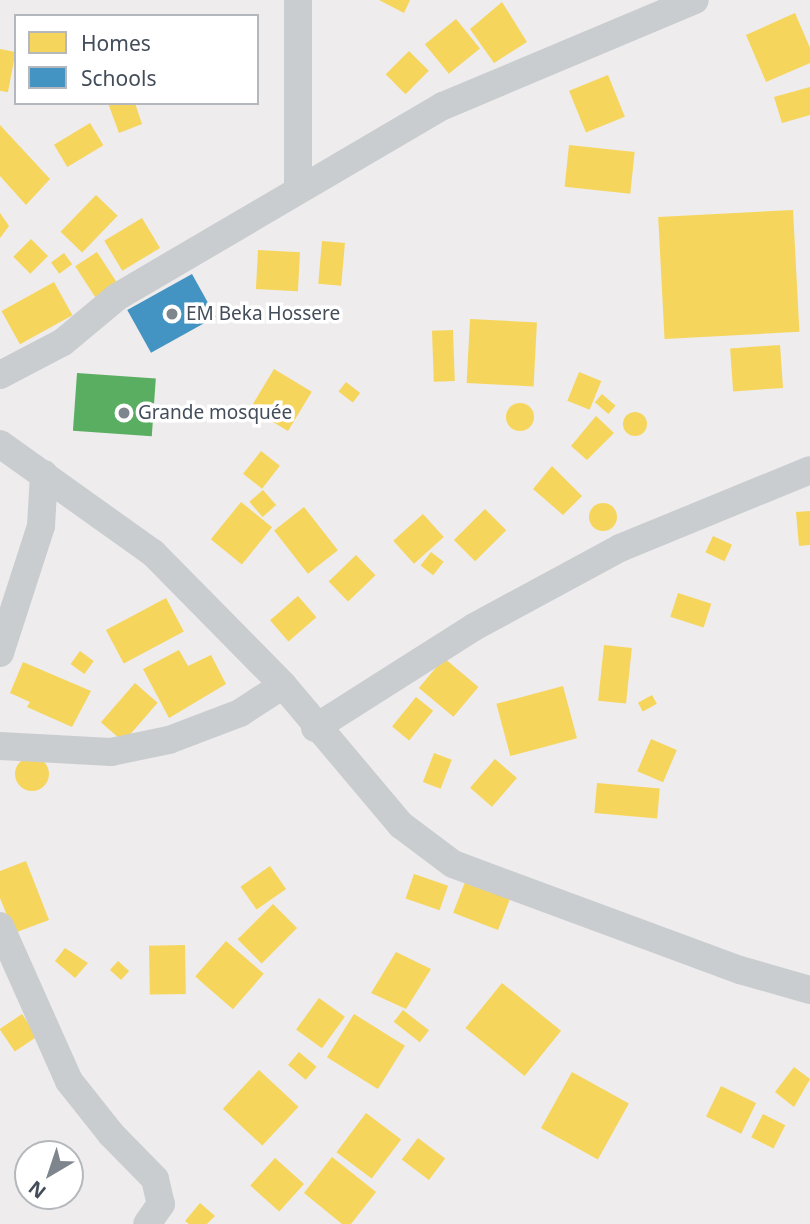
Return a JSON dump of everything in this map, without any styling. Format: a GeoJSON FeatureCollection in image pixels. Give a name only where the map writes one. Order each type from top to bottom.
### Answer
{"type":"FeatureCollection","features":[{"type":"Feature","properties":{"kind":"street"},"geometry":{"type":"LineString","coordinates":[[298,0],[299,187]]}},
{"type":"Feature","properties":{"kind":"street"},"geometry":{"type":"LineString","coordinates":[[0,375],[63,342],[117,297],[299,187],[443,106],[695,0]]}},
{"type":"Feature","properties":{"kind":"street"},"geometry":{"type":"LineString","coordinates":[[0,444],[153,553],[283,685],[315,728],[401,825],[453,864],[740,970],[810,990]]}},
{"type":"Feature","properties":{"kind":"street"},"geometry":{"type":"LineString","coordinates":[[315,728],[474,627],[620,548],[810,470]]}},
{"type":"Feature","properties":{"kind":"street"},"geometry":{"type":"LineString","coordinates":[[0,653],[41,526],[44,474]]}},
{"type":"Feature","properties":{"kind":"street"},"geometry":{"type":"LineString","coordinates":[[0,746],[111,752],[169,740],[240,713],[283,685]]}},
{"type":"Feature","properties":{"kind":"street"},"geometry":{"type":"LineString","coordinates":[[0,926],[69,1081],[111,1134],[155,1179],[160,1204],[146,1224]]}},
{"type":"Feature","properties":{"kind":"building: Homes"},"geometry":{"type":"Polygon","coordinates":[[[379,0],[410,0],[404,13],[379,0]]]}},
{"type":"Feature","properties":{"kind":"building: Homes"},"geometry":{"type":"Polygon","coordinates":[[[502,2],[527,42],[494,63],[470,29],[502,2]]]}},
{"type":"Feature","properties":{"kind":"building: Homes"},"geometry":{"type":"Polygon","coordinates":[[[795,13],[810,48],[810,63],[766,82],[746,35],[795,13]]]}},
{"type":"Feature","properties":{"kind":"building: Homes"},"geometry":{"type":"Polygon","coordinates":[[[456,19],[480,49],[449,74],[425,44],[456,19]]]}},
{"type":"Feature","properties":{"kind":"building: Homes"},"geometry":{"type":"Polygon","coordinates":[[[0,49],[14,52],[8,92],[0,91],[0,49]]]}},
{"type":"Feature","properties":{"kind":"building: Homes"},"geometry":{"type":"Polygon","coordinates":[[[409,51],[429,71],[405,94],[386,74],[409,51]]]}},
{"type":"Feature","properties":{"kind":"building: Homes"},"geometry":{"type":"Polygon","coordinates":[[[608,75],[625,117],[586,132],[569,91],[608,75]]]}},
{"type":"Feature","properties":{"kind":"building: Homes"},"geometry":{"type":"Polygon","coordinates":[[[810,87],[810,115],[782,123],[774,97],[810,87]]]}},
{"type":"Feature","properties":{"kind":"building: Homes"},"geometry":{"type":"Polygon","coordinates":[[[109,105],[136,105],[142,124],[119,133],[109,105]]]}},
{"type":"Feature","properties":{"kind":"building: Homes"},"geometry":{"type":"Polygon","coordinates":[[[90,123],[103,145],[67,167],[54,145],[90,123]]]}},
{"type":"Feature","properties":{"kind":"building: Homes"},"geometry":{"type":"Polygon","coordinates":[[[0,125],[50,179],[26,205],[0,176],[0,125]]]}},
{"type":"Feature","properties":{"kind":"building: Homes"},"geometry":{"type":"Polygon","coordinates":[[[569,145],[635,152],[630,194],[565,187],[569,145]]]}},
{"type":"Feature","properties":{"kind":"building: Homes"},"geometry":{"type":"Polygon","coordinates":[[[96,195],[118,216],[82,253],[61,232],[96,195]]]}},
{"type":"Feature","properties":{"kind":"building: Homes"},"geometry":{"type":"Polygon","coordinates":[[[793,210],[799,332],[665,339],[658,217],[793,210]]]}},
{"type":"Feature","properties":{"kind":"building: Homes"},"geometry":{"type":"Polygon","coordinates":[[[0,213],[9,226],[0,238],[0,213]]]}},
{"type":"Feature","properties":{"kind":"building: Homes"},"geometry":{"type":"Polygon","coordinates":[[[142,218],[160,248],[122,271],[104,241],[142,218]]]}},
{"type":"Feature","properties":{"kind":"building: Homes"},"geometry":{"type":"Polygon","coordinates":[[[31,239],[48,256],[30,274],[13,257],[31,239]]]}},
{"type":"Feature","properties":{"kind":"building: Homes"},"geometry":{"type":"Polygon","coordinates":[[[322,241],[345,243],[341,286],[318,284],[322,241]]]}},
{"type":"Feature","properties":{"kind":"building: Homes"},"geometry":{"type":"Polygon","coordinates":[[[258,250],[300,252],[298,291],[256,289],[258,250]]]}},
{"type":"Feature","properties":{"kind":"building: Homes"},"geometry":{"type":"Polygon","coordinates":[[[97,252],[119,286],[97,300],[75,266],[97,252]]]}},
{"type":"Feature","properties":{"kind":"building: Homes"},"geometry":{"type":"Polygon","coordinates":[[[64,253],[72,264],[59,274],[51,262],[64,253]]]}},
{"type":"Feature","properties":{"kind":"building: Homes"},"geometry":{"type":"Polygon","coordinates":[[[54,282],[72,315],[20,344],[2,311],[54,282]]]}},
{"type":"Feature","properties":{"kind":"building: Homes"},"geometry":{"type":"Polygon","coordinates":[[[470,319],[537,323],[534,386],[467,383],[470,319]]]}},
{"type":"Feature","properties":{"kind":"building: Homes"},"geometry":{"type":"Polygon","coordinates":[[[453,330],[455,381],[434,382],[432,331],[453,330]]]}},
{"type":"Feature","properties":{"kind":"building: Homes"},"geometry":{"type":"Polygon","coordinates":[[[780,345],[783,388],[733,391],[730,348],[780,345]]]}},
{"type":"Feature","properties":{"kind":"building: Homes"},"geometry":{"type":"Polygon","coordinates":[[[274,369],[312,392],[288,431],[250,408],[274,369]]]}},
{"type":"Feature","properties":{"kind":"building: Homes"},"geometry":{"type":"Polygon","coordinates":[[[579,372],[601,381],[590,410],[567,401],[579,372]]]}},
{"type":"Feature","properties":{"kind":"building: Homes"},"geometry":{"type":"Polygon","coordinates":[[[346,382],[360,393],[353,403],[339,391],[346,382]]]}},
{"type":"Feature","properties":{"kind":"building: Homes"},"geometry":{"type":"Polygon","coordinates":[[[602,394],[616,406],[608,414],[595,402],[602,394]]]}},
{"type":"Feature","properties":{"kind":"building: Homes"},"geometry":{"type":"Polygon","coordinates":[[[520,403],[530,407],[534,417],[530,427],[520,431],[510,427],[506,417],[510,407],[520,403]]]}},
{"type":"Feature","properties":{"kind":"building: Homes"},"geometry":{"type":"Polygon","coordinates":[[[635,412],[643,416],[647,424],[643,432],[635,436],[627,432],[623,424],[627,416],[635,412]]]}},
{"type":"Feature","properties":{"kind":"building: Homes"},"geometry":{"type":"Polygon","coordinates":[[[596,416],[614,433],[587,460],[571,446],[596,416]]]}},
{"type":"Feature","properties":{"kind":"building: Homes"},"geometry":{"type":"Polygon","coordinates":[[[261,451],[280,466],[262,489],[243,474],[261,451]]]}},
{"type":"Feature","properties":{"kind":"building: Homes"},"geometry":{"type":"Polygon","coordinates":[[[552,466],[582,496],[563,515],[533,489],[552,466]]]}},
{"type":"Feature","properties":{"kind":"building: Homes"},"geometry":{"type":"Polygon","coordinates":[[[263,490],[276,505],[263,517],[249,502],[263,490]]]}},
{"type":"Feature","properties":{"kind":"building: Homes"},"geometry":{"type":"Polygon","coordinates":[[[241,502],[272,527],[242,564],[211,539],[241,502]]]}},
{"type":"Feature","properties":{"kind":"building: Homes"},"geometry":{"type":"Polygon","coordinates":[[[603,503],[613,507],[617,517],[613,527],[603,531],[593,527],[589,517],[593,507],[603,503]]]}},
{"type":"Feature","properties":{"kind":"building: Homes"},"geometry":{"type":"Polygon","coordinates":[[[304,507],[338,550],[308,574],[274,530],[304,507]]]}},
{"type":"Feature","properties":{"kind":"building: Homes"},"geometry":{"type":"Polygon","coordinates":[[[485,509],[506,530],[475,561],[454,540],[485,509]]]}},
{"type":"Feature","properties":{"kind":"building: Homes"},"geometry":{"type":"Polygon","coordinates":[[[810,511],[810,545],[799,546],[796,512],[810,511]]]}},
{"type":"Feature","properties":{"kind":"building: Homes"},"geometry":{"type":"Polygon","coordinates":[[[423,514],[444,537],[414,564],[393,541],[423,514]]]}},
{"type":"Feature","properties":{"kind":"building: Homes"},"geometry":{"type":"Polygon","coordinates":[[[713,536],[732,545],[724,561],[705,552],[713,536]]]}},
{"type":"Feature","properties":{"kind":"building: Homes"},"geometry":{"type":"Polygon","coordinates":[[[431,552],[444,562],[433,575],[421,565],[431,552]]]}},
{"type":"Feature","properties":{"kind":"building: Homes"},"geometry":{"type":"Polygon","coordinates":[[[356,555],[375,575],[348,602],[329,581],[356,555]]]}},
{"type":"Feature","properties":{"kind":"building: Homes"},"geometry":{"type":"Polygon","coordinates":[[[678,593],[711,604],[704,628],[670,617],[678,593]]]}},
{"type":"Feature","properties":{"kind":"building: Homes"},"geometry":{"type":"Polygon","coordinates":[[[298,596],[316,617],[288,641],[270,620],[298,596]]]}},
{"type":"Feature","properties":{"kind":"building: Homes"},"geometry":{"type":"Polygon","coordinates":[[[166,598],[184,632],[124,663],[106,630],[166,598]]]}},
{"type":"Feature","properties":{"kind":"building: Homes"},"geometry":{"type":"Polygon","coordinates":[[[604,645],[632,648],[626,704],[598,701],[604,645]]]}},
{"type":"Feature","properties":{"kind":"building: Homes"},"geometry":{"type":"Polygon","coordinates":[[[179,650],[188,666],[211,655],[226,684],[169,718],[143,669],[179,650]]]}},
{"type":"Feature","properties":{"kind":"building: Homes"},"geometry":{"type":"Polygon","coordinates":[[[80,651],[94,661],[84,674],[71,664],[80,651]]]}},
{"type":"Feature","properties":{"kind":"building: Homes"},"geometry":{"type":"Polygon","coordinates":[[[444,658],[478,687],[453,717],[419,688],[444,658]]]}},
{"type":"Feature","properties":{"kind":"building: Homes"},"geometry":{"type":"Polygon","coordinates":[[[23,662],[91,691],[72,727],[27,707],[30,702],[10,693],[23,662]]]}},
{"type":"Feature","properties":{"kind":"building: Homes"},"geometry":{"type":"Polygon","coordinates":[[[135,683],[158,703],[124,742],[101,722],[135,683]]]}},
{"type":"Feature","properties":{"kind":"building: Homes"},"geometry":{"type":"Polygon","coordinates":[[[563,686],[577,738],[510,756],[496,704],[563,686]]]}},
{"type":"Feature","properties":{"kind":"building: Homes"},"geometry":{"type":"Polygon","coordinates":[[[652,695],[657,704],[643,712],[638,703],[652,695]]]}},
{"type":"Feature","properties":{"kind":"building: Homes"},"geometry":{"type":"Polygon","coordinates":[[[416,697],[433,711],[409,740],[392,727],[416,697]]]}},
{"type":"Feature","properties":{"kind":"building: Homes"},"geometry":{"type":"Polygon","coordinates":[[[651,739],[677,750],[663,782],[637,771],[651,739]]]}},
{"type":"Feature","properties":{"kind":"building: Homes"},"geometry":{"type":"Polygon","coordinates":[[[434,753],[452,760],[441,789],[423,782],[434,753]]]}},
{"type":"Feature","properties":{"kind":"building: Homes"},"geometry":{"type":"Polygon","coordinates":[[[32,757],[44,762],[49,774],[44,786],[32,791],[20,786],[15,774],[20,762],[32,757]]]}},
{"type":"Feature","properties":{"kind":"building: Homes"},"geometry":{"type":"Polygon","coordinates":[[[495,759],[517,778],[492,807],[470,788],[495,759]]]}},
{"type":"Feature","properties":{"kind":"building: Homes"},"geometry":{"type":"Polygon","coordinates":[[[597,783],[660,788],[657,818],[594,813],[597,783]]]}},
{"type":"Feature","properties":{"kind":"building: Homes"},"geometry":{"type":"Polygon","coordinates":[[[26,861],[49,920],[14,933],[0,898],[0,871],[26,861]]]}},
{"type":"Feature","properties":{"kind":"building: Homes"},"geometry":{"type":"Polygon","coordinates":[[[270,866],[286,889],[257,910],[241,887],[270,866]]]}},
{"type":"Feature","properties":{"kind":"building: Homes"},"geometry":{"type":"Polygon","coordinates":[[[414,874],[448,886],[440,910],[406,899],[414,874]]]}},
{"type":"Feature","properties":{"kind":"building: Homes"},"geometry":{"type":"Polygon","coordinates":[[[465,882],[510,899],[498,930],[453,913],[465,882]]]}},
{"type":"Feature","properties":{"kind":"building: Homes"},"geometry":{"type":"Polygon","coordinates":[[[273,904],[297,928],[262,963],[238,939],[273,904]]]}},
{"type":"Feature","properties":{"kind":"building: Homes"},"geometry":{"type":"Polygon","coordinates":[[[226,941],[264,974],[233,1009],[195,976],[226,941]]]}},
{"type":"Feature","properties":{"kind":"building: Homes"},"geometry":{"type":"Polygon","coordinates":[[[185,945],[186,994],[150,995],[149,946],[185,945]]]}},
{"type":"Feature","properties":{"kind":"building: Homes"},"geometry":{"type":"Polygon","coordinates":[[[65,948],[88,963],[75,978],[55,961],[65,948]]]}},
{"type":"Feature","properties":{"kind":"building: Homes"},"geometry":{"type":"Polygon","coordinates":[[[396,952],[431,969],[406,1009],[371,993],[396,952]]]}},
{"type":"Feature","properties":{"kind":"building: Homes"},"geometry":{"type":"Polygon","coordinates":[[[118,961],[129,971],[121,980],[110,970],[118,961]]]}},
{"type":"Feature","properties":{"kind":"building: Homes"},"geometry":{"type":"Polygon","coordinates":[[[502,983],[561,1031],[525,1076],[465,1028],[502,983]]]}},
{"type":"Feature","properties":{"kind":"building: Homes"},"geometry":{"type":"Polygon","coordinates":[[[319,998],[345,1017],[322,1048],[296,1030],[319,998]]]}},
{"type":"Feature","properties":{"kind":"building: Homes"},"geometry":{"type":"Polygon","coordinates":[[[403,1010],[429,1030],[420,1042],[394,1022],[403,1010]]]}},
{"type":"Feature","properties":{"kind":"building: Homes"},"geometry":{"type":"Polygon","coordinates":[[[22,1014],[37,1036],[15,1051],[0,1029],[22,1014]]]}},
{"type":"Feature","properties":{"kind":"building: Homes"},"geometry":{"type":"Polygon","coordinates":[[[354,1014],[405,1046],[378,1089],[327,1057],[354,1014]]]}},
{"type":"Feature","properties":{"kind":"building: Homes"},"geometry":{"type":"Polygon","coordinates":[[[299,1052],[317,1067],[306,1080],[288,1065],[299,1052]]]}},
{"type":"Feature","properties":{"kind":"building: Homes"},"geometry":{"type":"Polygon","coordinates":[[[794,1067],[810,1079],[794,1107],[775,1092],[794,1067]]]}},
{"type":"Feature","properties":{"kind":"building: Homes"},"geometry":{"type":"Polygon","coordinates":[[[259,1070],[298,1107],[262,1146],[223,1109],[259,1070]]]}},
{"type":"Feature","properties":{"kind":"building: Homes"},"geometry":{"type":"Polygon","coordinates":[[[572,1072],[629,1104],[598,1159],[541,1128],[572,1072]]]}},
{"type":"Feature","properties":{"kind":"building: Homes"},"geometry":{"type":"Polygon","coordinates":[[[721,1086],[756,1103],[741,1134],[706,1117],[721,1086]]]}},
{"type":"Feature","properties":{"kind":"building: Homes"},"geometry":{"type":"Polygon","coordinates":[[[366,1113],[401,1139],[372,1179],[337,1152],[366,1113]]]}},
{"type":"Feature","properties":{"kind":"building: Homes"},"geometry":{"type":"Polygon","coordinates":[[[763,1114],[785,1125],[773,1149],[751,1137],[763,1114]]]}},
{"type":"Feature","properties":{"kind":"building: Homes"},"geometry":{"type":"Polygon","coordinates":[[[418,1138],[445,1158],[429,1180],[402,1160],[418,1138]]]}},
{"type":"Feature","properties":{"kind":"building: Homes"},"geometry":{"type":"Polygon","coordinates":[[[332,1157],[376,1192],[351,1224],[342,1224],[304,1193],[332,1157]]]}},
{"type":"Feature","properties":{"kind":"building: Homes"},"geometry":{"type":"Polygon","coordinates":[[[275,1158],[304,1184],[279,1212],[250,1185],[275,1158]]]}},
{"type":"Feature","properties":{"kind":"building: Homes"},"geometry":{"type":"Polygon","coordinates":[[[200,1203],[215,1216],[207,1224],[189,1224],[185,1221],[200,1203]]]}},
{"type":"Feature","properties":{"kind":"building: Schools"},"geometry":{"type":"Polygon","coordinates":[[[192,274],[216,317],[151,353],[127,310],[192,274]]]}},
{"type":"Feature","properties":{"kind":"building: Public"},"geometry":{"type":"Polygon","coordinates":[[[77,373],[156,379],[152,436],[73,431],[77,373]]]}},
{"type":"Feature","properties":{"kind":"place","name":"EM Beka Hossere"},"geometry":{"type":"Point","coordinates":[172,314]}},
{"type":"Feature","properties":{"kind":"place","name":"Grande mosquée"},"geometry":{"type":"Point","coordinates":[124,413]}}]}
